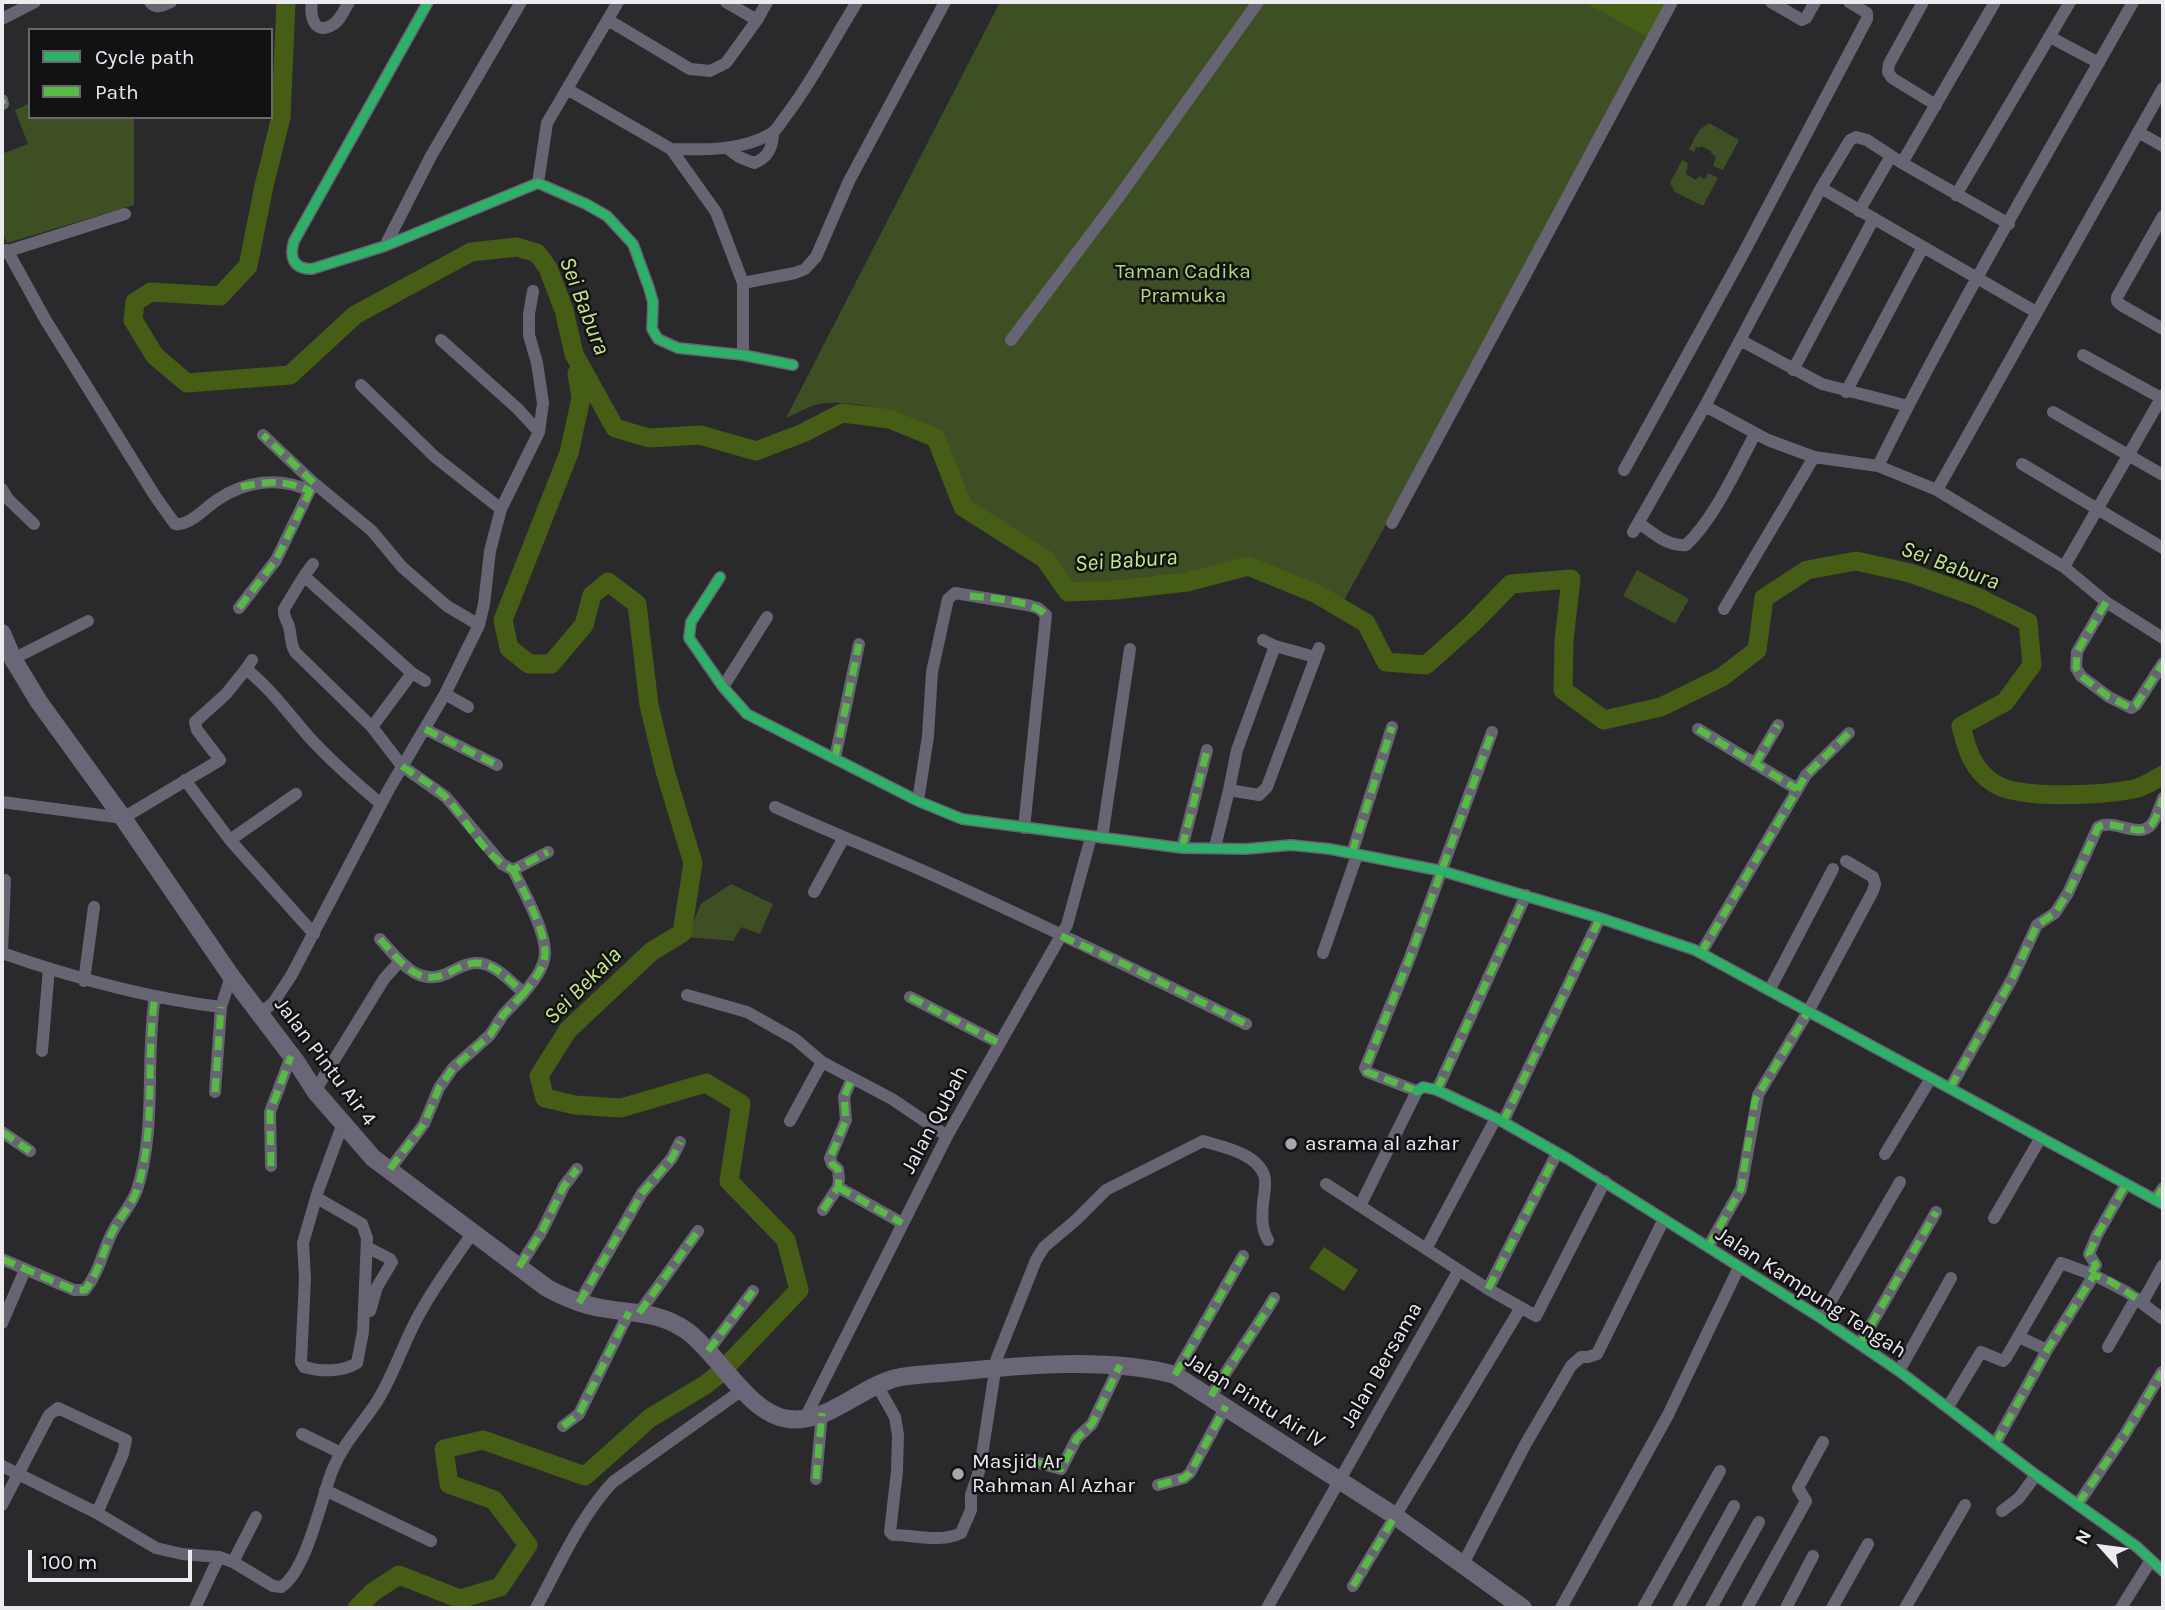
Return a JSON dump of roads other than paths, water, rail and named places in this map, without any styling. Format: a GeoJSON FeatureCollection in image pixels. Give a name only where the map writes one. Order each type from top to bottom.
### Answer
{"type":"FeatureCollection","features":[{"type":"Feature","properties":{"kind":"main road","name":"Jalan Pintu Air 4"},"geometry":{"type":"LineString","coordinates":[[2,634],[13,659],[39,702],[123,818],[231,976],[315,1091],[358,1144],[547,1288],[579,1303],[671,1320],[691,1334],[737,1385]]}},
{"type":"Feature","properties":{"kind":"main road","name":"Jalan Pintu Air IV"},"geometry":{"type":"LineString","coordinates":[[804,1420],[897,1378],[994,1367],[1121,1365],[1153,1368],[1175,1375],[1218,1401],[1395,1516],[1512,1605]]}},
{"type":"Feature","properties":{"kind":"main road"},"geometry":{"type":"LineString","coordinates":[[737,1385],[775,1415],[804,1420]]}},
{"type":"Feature","properties":{"kind":"street"},"geometry":{"type":"LineString","coordinates":[[2,19],[35,2]]}},
{"type":"Feature","properties":{"kind":"street"},"geometry":{"type":"LineString","coordinates":[[150,2],[154,6],[171,2]]}},
{"type":"Feature","properties":{"kind":"street"},"geometry":{"type":"LineString","coordinates":[[312,2],[310,14],[320,27],[332,25],[349,2]]}},
{"type":"Feature","properties":{"kind":"street"},"geometry":{"type":"LineString","coordinates":[[428,2],[294,241],[291,259],[300,267],[312,270],[386,246],[538,183],[607,216],[633,244],[653,302],[652,329],[658,339],[678,348],[743,355],[793,365]]}},
{"type":"Feature","properties":{"kind":"street"},"geometry":{"type":"LineString","coordinates":[[386,246],[431,156],[521,2]]}},
{"type":"Feature","properties":{"kind":"street"},"geometry":{"type":"LineString","coordinates":[[538,183],[547,123],[618,2]]}},
{"type":"Feature","properties":{"kind":"street"},"geometry":{"type":"LineString","coordinates":[[726,2],[757,20]]}},
{"type":"Feature","properties":{"kind":"street"},"geometry":{"type":"LineString","coordinates":[[608,20],[690,69],[705,72],[726,63],[767,2]]}},
{"type":"Feature","properties":{"kind":"street"},"geometry":{"type":"LineString","coordinates":[[671,149],[727,148],[745,144],[773,132],[816,74],[828,48],[857,2]]}},
{"type":"Feature","properties":{"kind":"street"},"geometry":{"type":"LineString","coordinates":[[743,283],[795,273],[816,257],[849,181],[945,2]]}},
{"type":"Feature","properties":{"kind":"street"},"geometry":{"type":"LineString","coordinates":[[1011,340],[1118,198],[1258,2]]}},
{"type":"Feature","properties":{"kind":"street"},"geometry":{"type":"LineString","coordinates":[[1392,523],[1672,2]]}},
{"type":"Feature","properties":{"kind":"street"},"geometry":{"type":"LineString","coordinates":[[1771,2],[1802,19],[1807,18],[1815,2]]}},
{"type":"Feature","properties":{"kind":"street"},"geometry":{"type":"LineString","coordinates":[[1623,470],[1867,19],[1867,13],[1849,2]]}},
{"type":"Feature","properties":{"kind":"street"},"geometry":{"type":"LineString","coordinates":[[1923,2],[1889,64],[1888,72],[1892,78],[1936,105]]}},
{"type":"Feature","properties":{"kind":"street"},"geometry":{"type":"LineString","coordinates":[[1859,211],[1936,105],[1995,2]]}},
{"type":"Feature","properties":{"kind":"street"},"geometry":{"type":"LineString","coordinates":[[1956,195],[2070,2]]}},
{"type":"Feature","properties":{"kind":"street"},"geometry":{"type":"LineString","coordinates":[[1878,466],[1977,278],[2133,2]]}},
{"type":"Feature","properties":{"kind":"street"},"geometry":{"type":"LineString","coordinates":[[2050,37],[2099,63]]}},
{"type":"Feature","properties":{"kind":"street"},"geometry":{"type":"LineString","coordinates":[[1937,490],[2163,88]]}},
{"type":"Feature","properties":{"kind":"street"},"geometry":{"type":"LineString","coordinates":[[567,89],[671,149],[716,212],[743,283],[743,355]]}},
{"type":"Feature","properties":{"kind":"street"},"geometry":{"type":"LineString","coordinates":[[727,148],[754,163],[764,160],[773,141],[773,132]]}},
{"type":"Feature","properties":{"kind":"street"},"geometry":{"type":"LineString","coordinates":[[2138,132],[2163,146]]}},
{"type":"Feature","properties":{"kind":"street"},"geometry":{"type":"LineString","coordinates":[[1755,434],[1730,481],[1697,533],[1686,545],[1671,544],[1636,528],[1821,188],[1853,138],[1861,137],[1867,140],[1896,160],[2009,224]]}},
{"type":"Feature","properties":{"kind":"street"},"geometry":{"type":"LineString","coordinates":[[1821,188],[2036,312]]}},
{"type":"Feature","properties":{"kind":"street"},"geometry":{"type":"LineString","coordinates":[[125,214],[5,252],[155,496],[175,524],[181,525],[241,487],[261,482],[312,487]]}},
{"type":"Feature","properties":{"kind":"street"},"geometry":{"type":"LineString","coordinates":[[2163,216],[2118,296],[2121,305],[2163,330]]}},
{"type":"Feature","properties":{"kind":"street"},"geometry":{"type":"LineString","coordinates":[[1793,370],[1874,218]]}},
{"type":"Feature","properties":{"kind":"street"},"geometry":{"type":"LineString","coordinates":[[1846,392],[1923,247]]}},
{"type":"Feature","properties":{"kind":"street"},"geometry":{"type":"LineString","coordinates":[[259,1014],[273,1003],[314,934],[381,804],[445,694],[479,625],[490,551],[501,509],[539,432],[543,403],[537,363],[529,335],[533,291]]}},
{"type":"Feature","properties":{"kind":"street"},"geometry":{"type":"LineString","coordinates":[[441,340],[518,409],[539,432]]}},
{"type":"Feature","properties":{"kind":"street"},"geometry":{"type":"LineString","coordinates":[[1740,340],[1822,384],[1908,406]]}},
{"type":"Feature","properties":{"kind":"street"},"geometry":{"type":"LineString","coordinates":[[2064,567],[2163,397],[2083,355]]}},
{"type":"Feature","properties":{"kind":"street"},"geometry":{"type":"LineString","coordinates":[[361,385],[435,457],[501,509]]}},
{"type":"Feature","properties":{"kind":"street"},"geometry":{"type":"LineString","coordinates":[[1704,406],[1755,434],[1814,457],[1878,466],[1937,490],[2064,567],[2106,602],[2163,638]]}},
{"type":"Feature","properties":{"kind":"street"},"geometry":{"type":"LineString","coordinates":[[2053,412],[2163,475]]}},
{"type":"Feature","properties":{"kind":"street"},"geometry":{"type":"LineString","coordinates":[[263,435],[312,487],[372,531],[402,567],[447,606],[479,625]]}},
{"type":"Feature","properties":{"kind":"street"},"geometry":{"type":"LineString","coordinates":[[1724,609],[1814,457]]}},
{"type":"Feature","properties":{"kind":"street"},"geometry":{"type":"LineString","coordinates":[[2022,464],[2163,548]]}},
{"type":"Feature","properties":{"kind":"street"},"geometry":{"type":"LineString","coordinates":[[239,608],[276,560],[312,487]]}},
{"type":"Feature","properties":{"kind":"street"},"geometry":{"type":"LineString","coordinates":[[2,489],[8,499],[34,524]]}},
{"type":"Feature","properties":{"kind":"street"},"geometry":{"type":"LineString","coordinates":[[313,564],[284,609],[283,615],[289,627],[289,642],[295,652],[372,727],[402,766],[446,797],[496,859],[513,870],[532,907],[545,953],[539,972],[524,993],[503,1015],[490,1035],[453,1068],[439,1088],[424,1124],[390,1169]]}},
{"type":"Feature","properties":{"kind":"street"},"geometry":{"type":"LineString","coordinates":[[304,576],[412,673],[425,681]]}},
{"type":"Feature","properties":{"kind":"street"},"geometry":{"type":"LineString","coordinates":[[720,577],[691,622],[689,638],[723,687],[747,714],[918,801],[962,820],[1182,848],[1307,846],[1442,871],[1527,895],[1701,953],[2159,1202],[2163,1188]]}},
{"type":"Feature","properties":{"kind":"street"},"geometry":{"type":"LineString","coordinates":[[918,801],[928,736],[932,672],[948,599],[955,593],[1027,605],[1038,608],[1046,615],[1024,828]]}},
{"type":"Feature","properties":{"kind":"street"},"geometry":{"type":"LineString","coordinates":[[2106,602],[2077,652],[2075,663],[2081,676],[2116,701],[2131,708],[2136,705],[2163,663]]}},
{"type":"Feature","properties":{"kind":"street"},"geometry":{"type":"LineString","coordinates":[[723,687],[767,617]]}},
{"type":"Feature","properties":{"kind":"street"},"geometry":{"type":"LineString","coordinates":[[13,659],[88,621]]}},
{"type":"Feature","properties":{"kind":"street"},"geometry":{"type":"LineString","coordinates":[[1215,847],[1237,750],[1269,643],[1317,653],[1267,788],[1259,795],[1228,790]]}},
{"type":"Feature","properties":{"kind":"street"},"geometry":{"type":"LineString","coordinates":[[835,758],[859,644]]}},
{"type":"Feature","properties":{"kind":"street","name":"Jalan Qubah"},"geometry":{"type":"LineString","coordinates":[[804,1420],[947,1136],[1061,936],[1097,837],[1130,649]]}},
{"type":"Feature","properties":{"kind":"street"},"geometry":{"type":"LineString","coordinates":[[2,802],[123,818],[220,760],[197,730],[195,722],[226,694],[249,665],[310,737],[381,804]]}},
{"type":"Feature","properties":{"kind":"street"},"geometry":{"type":"LineString","coordinates":[[372,727],[412,673]]}},
{"type":"Feature","properties":{"kind":"street"},"geometry":{"type":"LineString","coordinates":[[445,694],[468,707]]}},
{"type":"Feature","properties":{"kind":"street"},"geometry":{"type":"LineString","coordinates":[[1755,764],[1778,725]]}},
{"type":"Feature","properties":{"kind":"street"},"geometry":{"type":"LineString","coordinates":[[1323,953],[1392,727]]}},
{"type":"Feature","properties":{"kind":"street"},"geometry":{"type":"LineString","coordinates":[[425,729],[497,765]]}},
{"type":"Feature","properties":{"kind":"street"},"geometry":{"type":"LineString","coordinates":[[1698,729],[1797,789]]}},
{"type":"Feature","properties":{"kind":"street"},"geometry":{"type":"LineString","coordinates":[[1360,1206],[1417,1091],[1367,1072],[1366,1068],[1492,732]]}},
{"type":"Feature","properties":{"kind":"street"},"geometry":{"type":"LineString","coordinates":[[1701,953],[1797,789],[1813,767],[1849,733]]}},
{"type":"Feature","properties":{"kind":"street"},"geometry":{"type":"LineString","coordinates":[[1182,848],[1208,750]]}},
{"type":"Feature","properties":{"kind":"street"},"geometry":{"type":"LineString","coordinates":[[185,780],[230,840],[314,934]]}},
{"type":"Feature","properties":{"kind":"street"},"geometry":{"type":"LineString","coordinates":[[230,840],[296,794]]}},
{"type":"Feature","properties":{"kind":"street"},"geometry":{"type":"LineString","coordinates":[[1950,1088],[2012,979],[2038,925],[2055,912],[2068,893],[2098,827],[2106,823],[2134,830],[2147,829],[2163,798]]}},
{"type":"Feature","properties":{"kind":"street"},"geometry":{"type":"LineString","coordinates":[[775,807],[843,839],[936,877],[1246,1024]]}},
{"type":"Feature","properties":{"kind":"street"},"geometry":{"type":"LineString","coordinates":[[814,892],[843,839]]}},
{"type":"Feature","properties":{"kind":"street"},"geometry":{"type":"LineString","coordinates":[[513,870],[548,852]]}},
{"type":"Feature","properties":{"kind":"street"},"geometry":{"type":"LineString","coordinates":[[1708,1247],[1741,1189],[1755,1100],[1809,1010],[1875,884],[1873,877],[1846,861]]}},
{"type":"Feature","properties":{"kind":"street"},"geometry":{"type":"LineString","coordinates":[[1770,989],[1833,869]]}},
{"type":"Feature","properties":{"kind":"street"},"geometry":{"type":"LineString","coordinates":[[5,880],[2,952],[84,981],[221,1007]]}},
{"type":"Feature","properties":{"kind":"street"},"geometry":{"type":"LineString","coordinates":[[1437,1090],[1527,895]]}},
{"type":"Feature","properties":{"kind":"street"},"geometry":{"type":"LineString","coordinates":[[84,981],[94,907]]}},
{"type":"Feature","properties":{"kind":"street"},"geometry":{"type":"LineString","coordinates":[[1426,1250],[1500,1120],[1600,918]]}},
{"type":"Feature","properties":{"kind":"street"},"geometry":{"type":"LineString","coordinates":[[380,939],[411,971],[431,979],[441,978],[463,965],[481,963],[491,966],[524,993]]}},
{"type":"Feature","properties":{"kind":"street"},"geometry":{"type":"LineString","coordinates":[[315,1091],[384,979],[400,961]]}},
{"type":"Feature","properties":{"kind":"street"},"geometry":{"type":"LineString","coordinates":[[42,1051],[49,968]]}},
{"type":"Feature","properties":{"kind":"street"},"geometry":{"type":"LineString","coordinates":[[215,1091],[221,1007],[231,976]]}},
{"type":"Feature","properties":{"kind":"street"},"geometry":{"type":"LineString","coordinates":[[687,995],[747,1012],[795,1040],[822,1062],[891,1099],[947,1136]]}},
{"type":"Feature","properties":{"kind":"street"},"geometry":{"type":"LineString","coordinates":[[2,1259],[74,1290],[85,1290],[91,1282],[113,1231],[132,1202],[146,1150],[155,996]]}},
{"type":"Feature","properties":{"kind":"street"},"geometry":{"type":"LineString","coordinates":[[910,997],[999,1043]]}},
{"type":"Feature","properties":{"kind":"street"},"geometry":{"type":"LineString","coordinates":[[271,1166],[270,1112],[291,1056]]}},
{"type":"Feature","properties":{"kind":"street"},"geometry":{"type":"LineString","coordinates":[[790,1121],[822,1062]]}},
{"type":"Feature","properties":{"kind":"street"},"geometry":{"type":"LineString","coordinates":[[823,1210],[838,1187],[839,1174],[830,1158],[846,1120],[844,1097],[852,1078]]}},
{"type":"Feature","properties":{"kind":"street"},"geometry":{"type":"LineString","coordinates":[[1885,1154],[1931,1078]]}},
{"type":"Feature","properties":{"kind":"street","name":"Jalan Kampung Tengah"},"geometry":{"type":"LineString","coordinates":[[1417,1091],[1423,1087],[1437,1090],[1500,1120],[1605,1181],[1821,1318],[1948,1407],[2163,1571]]}},
{"type":"Feature","properties":{"kind":"street"},"geometry":{"type":"LineString","coordinates":[[343,1123],[303,1243],[305,1278],[301,1362],[304,1367],[320,1370],[357,1363],[377,1287],[392,1262],[367,1247]]}},
{"type":"Feature","properties":{"kind":"street"},"geometry":{"type":"LineString","coordinates":[[2,1132],[30,1151]]}},
{"type":"Feature","properties":{"kind":"street"},"geometry":{"type":"LineString","coordinates":[[1994,1218],[2040,1139]]}},
{"type":"Feature","properties":{"kind":"street"},"geometry":{"type":"LineString","coordinates":[[877,1385],[895,1417],[898,1435],[890,1532],[893,1535],[943,1539],[961,1534],[971,1510],[971,1495],[981,1468],[994,1367],[1036,1260],[1044,1247],[1091,1207],[1106,1190],[1203,1141],[1243,1153],[1262,1171],[1265,1186],[1262,1223],[1268,1240]]}},
{"type":"Feature","properties":{"kind":"street"},"geometry":{"type":"LineString","coordinates":[[579,1303],[642,1193],[672,1158],[680,1142]]}},
{"type":"Feature","properties":{"kind":"street"},"geometry":{"type":"LineString","coordinates":[[1488,1289],[1557,1153]]}},
{"type":"Feature","properties":{"kind":"street"},"geometry":{"type":"LineString","coordinates":[[519,1267],[542,1231],[564,1185],[577,1169]]}},
{"type":"Feature","properties":{"kind":"street"},"geometry":{"type":"LineString","coordinates":[[1326,1184],[1532,1316],[1539,1313],[1605,1181]]}},
{"type":"Feature","properties":{"kind":"street"},"geometry":{"type":"LineString","coordinates":[[1821,1318],[1900,1182]]}},
{"type":"Feature","properties":{"kind":"street"},"geometry":{"type":"LineString","coordinates":[[1995,1444],[2092,1274],[2096,1264],[2089,1254],[2126,1184]]}},
{"type":"Feature","properties":{"kind":"street"},"geometry":{"type":"LineString","coordinates":[[838,1187],[902,1223]]}},
{"type":"Feature","properties":{"kind":"street"},"geometry":{"type":"LineString","coordinates":[[317,1198],[362,1224],[367,1247],[363,1332]]}},
{"type":"Feature","properties":{"kind":"street"},"geometry":{"type":"LineString","coordinates":[[1860,1345],[1936,1212]]}},
{"type":"Feature","properties":{"kind":"street"},"geometry":{"type":"LineString","coordinates":[[1462,1566],[1525,1445],[1571,1366],[1581,1357],[1597,1353],[1664,1219]]}},
{"type":"Feature","properties":{"kind":"street"},"geometry":{"type":"LineString","coordinates":[[564,1426],[579,1414],[634,1313],[698,1231]]}},
{"type":"Feature","properties":{"kind":"street"},"geometry":{"type":"LineString","coordinates":[[2,1466],[97,1513],[156,1548],[182,1554],[219,1557],[233,1562],[273,1586],[281,1587],[289,1583],[311,1536],[339,1452],[377,1402],[392,1376],[420,1313],[473,1232]]}},
{"type":"Feature","properties":{"kind":"street"},"geometry":{"type":"LineString","coordinates":[[1175,1375],[1243,1256]]}},
{"type":"Feature","properties":{"kind":"street"},"geometry":{"type":"LineString","coordinates":[[1948,1407],[1981,1352],[2003,1360],[2062,1263],[2110,1282],[2163,1319]]}},
{"type":"Feature","properties":{"kind":"street"},"geometry":{"type":"LineString","coordinates":[[2109,1347],[2163,1265]]}},
{"type":"Feature","properties":{"kind":"street"},"geometry":{"type":"LineString","coordinates":[[1561,1608],[1668,1415],[1739,1267]]}},
{"type":"Feature","properties":{"kind":"street"},"geometry":{"type":"LineString","coordinates":[[2,1323],[25,1270]]}},
{"type":"Feature","properties":{"kind":"street","name":"Jalan Bersama"},"geometry":{"type":"LineString","coordinates":[[1267,1608],[1458,1270]]}},
{"type":"Feature","properties":{"kind":"street"},"geometry":{"type":"LineString","coordinates":[[1899,1371],[1951,1278]]}},
{"type":"Feature","properties":{"kind":"street"},"geometry":{"type":"LineString","coordinates":[[710,1353],[753,1291]]}},
{"type":"Feature","properties":{"kind":"street"},"geometry":{"type":"LineString","coordinates":[[1158,1485],[1184,1478],[1190,1473],[1231,1363],[1255,1332],[1274,1298]]}},
{"type":"Feature","properties":{"kind":"street"},"geometry":{"type":"LineString","coordinates":[[1353,1586],[1520,1309]]}},
{"type":"Feature","properties":{"kind":"street"},"geometry":{"type":"LineString","coordinates":[[2019,1337],[2047,1350]]}},
{"type":"Feature","properties":{"kind":"street"},"geometry":{"type":"LineString","coordinates":[[1028,1460],[1061,1469],[1077,1438],[1092,1424],[1121,1365]]}},
{"type":"Feature","properties":{"kind":"street"},"geometry":{"type":"LineString","coordinates":[[2078,1504],[2162,1372]]}},
{"type":"Feature","properties":{"kind":"street"},"geometry":{"type":"LineString","coordinates":[[536,1608],[590,1512],[613,1482],[737,1385]]}},
{"type":"Feature","properties":{"kind":"street"},"geometry":{"type":"LineString","coordinates":[[2,1505],[49,1415],[55,1409],[104,1429],[127,1442],[97,1513]]}},
{"type":"Feature","properties":{"kind":"street"},"geometry":{"type":"LineString","coordinates":[[816,1479],[822,1413]]}},
{"type":"Feature","properties":{"kind":"street"},"geometry":{"type":"LineString","coordinates":[[302,1434],[339,1452]]}},
{"type":"Feature","properties":{"kind":"street"},"geometry":{"type":"LineString","coordinates":[[1747,1608],[1806,1501],[1798,1488],[1823,1441]]}},
{"type":"Feature","properties":{"kind":"street"},"geometry":{"type":"LineString","coordinates":[[1643,1608],[1720,1471]]}},
{"type":"Feature","properties":{"kind":"street"},"geometry":{"type":"LineString","coordinates":[[2002,1511],[2019,1499],[2036,1475]]}},
{"type":"Feature","properties":{"kind":"street"},"geometry":{"type":"LineString","coordinates":[[325,1490],[431,1541]]}},
{"type":"Feature","properties":{"kind":"street"},"geometry":{"type":"LineString","coordinates":[[1905,1608],[1965,1505]]}},
{"type":"Feature","properties":{"kind":"street"},"geometry":{"type":"LineString","coordinates":[[1678,1608],[1734,1506]]}},
{"type":"Feature","properties":{"kind":"street"},"geometry":{"type":"LineString","coordinates":[[233,1562],[256,1517]]}},
{"type":"Feature","properties":{"kind":"street"},"geometry":{"type":"LineString","coordinates":[[1711,1608],[1759,1522]]}},
{"type":"Feature","properties":{"kind":"street"},"geometry":{"type":"LineString","coordinates":[[1832,1608],[1868,1544]]}},
{"type":"Feature","properties":{"kind":"street"},"geometry":{"type":"LineString","coordinates":[[1786,1608],[1813,1556]]}},
{"type":"Feature","properties":{"kind":"street"},"geometry":{"type":"LineString","coordinates":[[195,1608],[219,1557]]}},
{"type":"Feature","properties":{"kind":"street"},"geometry":{"type":"LineString","coordinates":[[2121,1608],[2151,1560]]}},
{"type":"Feature","properties":{"kind":"waterway","name":"Sei Babura"},"geometry":{"type":"LineString","coordinates":[[286,2],[281,117],[248,266],[220,296],[151,292],[135,302],[133,320],[155,356],[187,383],[290,375],[355,315],[471,252],[517,247],[537,253],[548,268],[564,310],[574,354],[615,428],[649,438],[700,435],[756,451],[803,433],[842,413],[890,419],[936,438],[963,507],[1045,559],[1068,592],[1187,582],[1248,566],[1317,594],[1366,623],[1386,662],[1426,665],[1511,584],[1571,579],[1564,640],[1563,690],[1604,720],[1661,707],[1722,677],[1757,650],[1764,598],[1807,570],[1856,561],[1910,573],[1977,597],[2028,622],[2032,665],[2005,702],[1961,726],[1968,751],[1976,766],[1995,784],[2007,789],[2042,794],[2103,793],[2134,789],[2163,775]]}},
{"type":"Feature","properties":{"kind":"waterway","name":"Sei Bekala"},"geometry":{"type":"LineString","coordinates":[[357,1608],[373,1592],[399,1575],[460,1599],[500,1587],[528,1545],[494,1500],[449,1484],[444,1449],[483,1440],[585,1476],[650,1418],[719,1374],[799,1290],[786,1240],[729,1181],[741,1104],[706,1083],[621,1108],[575,1105],[545,1098],[539,1076],[568,1030],[652,951],[682,933],[693,863],[665,771],[649,705],[637,604],[608,582],[592,595],[584,625],[551,664],[529,664],[509,648],[503,620],[569,453],[581,398],[577,373]]}},
{"type":"Feature","properties":{"kind":"place","name":"asrama al azhar"},"geometry":{"type":"Point","coordinates":[1291,1144]}},
{"type":"Feature","properties":{"kind":"place","name":"Masjid Ar Rahman Al Azhar"},"geometry":{"type":"Point","coordinates":[958,1474]}},
{"type":"Feature","properties":{"kind":"park label","name":"Taman Cadika Pramuka"},"geometry":{"type":"Point","coordinates":[1183,284]}}]}
